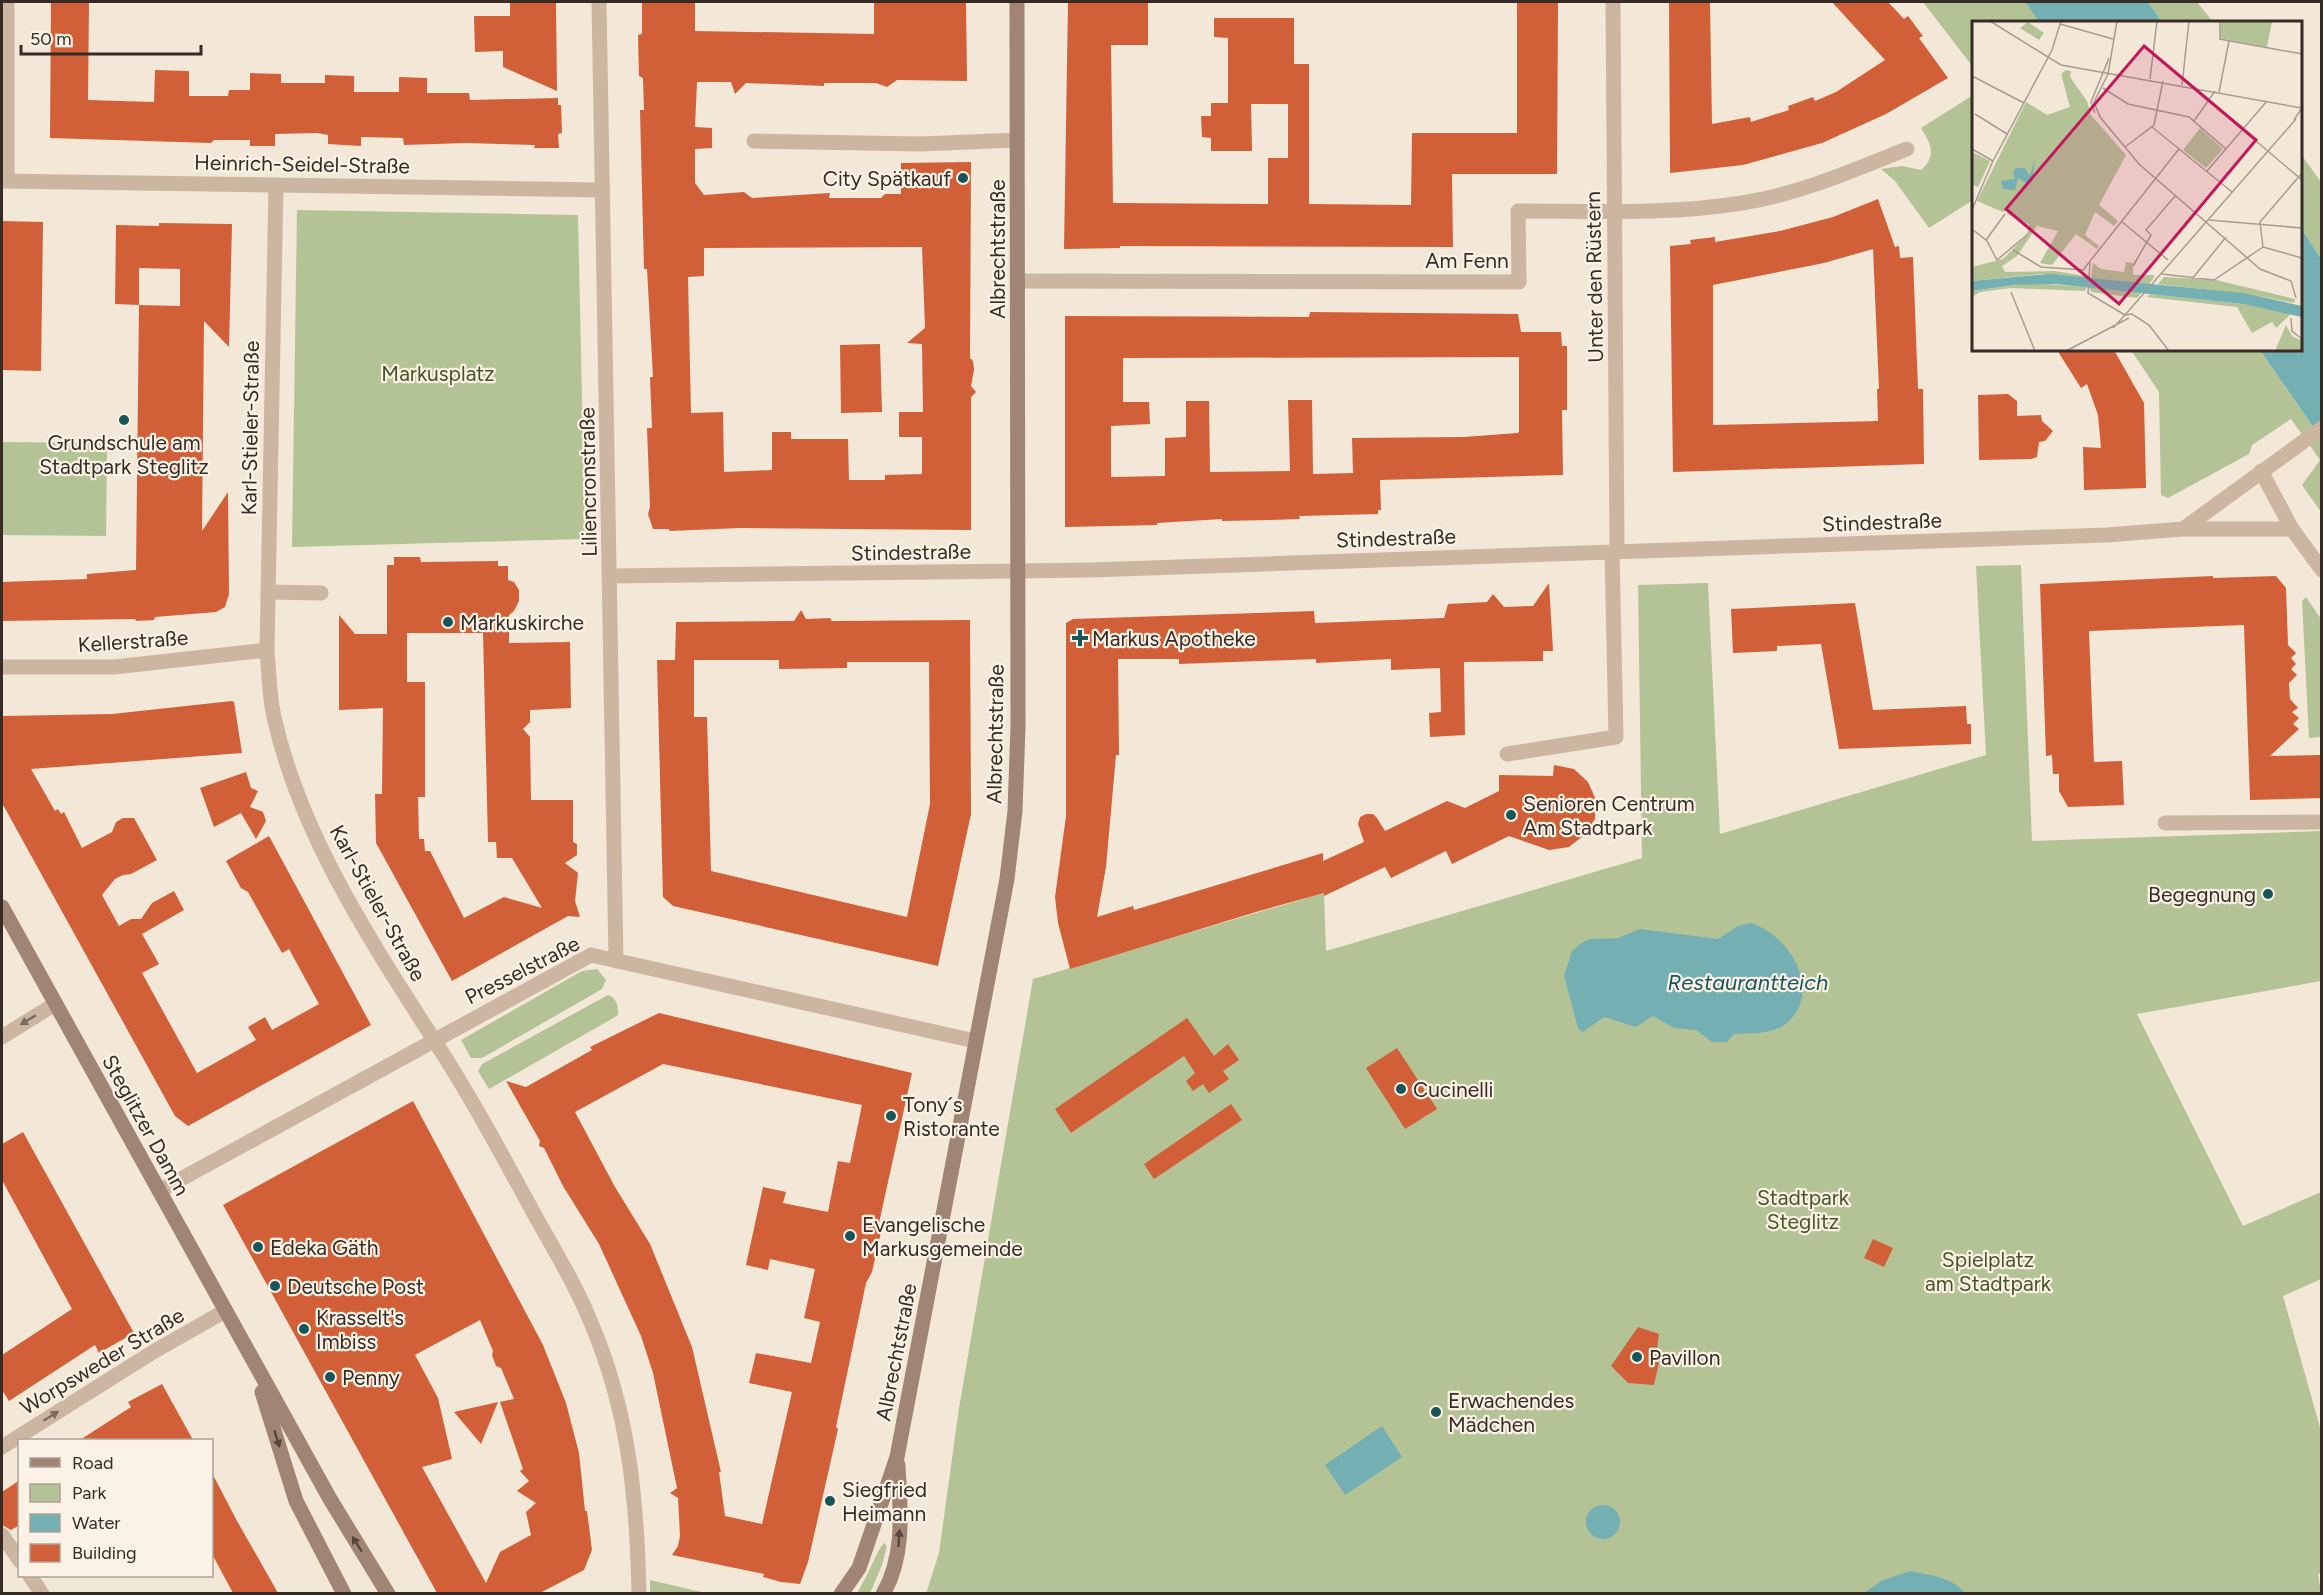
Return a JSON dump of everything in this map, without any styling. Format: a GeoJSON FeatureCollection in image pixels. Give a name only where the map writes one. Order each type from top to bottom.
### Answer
{"type":"FeatureCollection","features":[{"type":"Feature","properties":{"kind":"street"},"geometry":{"type":"LineString","coordinates":[[4,181],[7,2]]}},
{"type":"Feature","properties":{"kind":"street","name":"Liliencronstraße"},"geometry":{"type":"LineString","coordinates":[[599,2],[611,576],[616,961]]}},
{"type":"Feature","properties":{"kind":"street","name":"Albrechtstraße"},"geometry":{"type":"LineString","coordinates":[[897,1457],[1012,844],[1018,727],[1017,2]]}},
{"type":"Feature","properties":{"kind":"street","name":"Unter den Rüstern"},"geometry":{"type":"LineString","coordinates":[[1508,754],[1616,737],[1613,2]]}},
{"type":"Feature","properties":{"kind":"street"},"geometry":{"type":"LineString","coordinates":[[754,141],[920,144],[1017,140]]}},
{"type":"Feature","properties":{"kind":"street","name":"Am Fenn"},"geometry":{"type":"LineString","coordinates":[[1018,281],[1518,282],[1518,211],[1685,210],[1743,203],[1837,178],[1907,149]]}},
{"type":"Feature","properties":{"kind":"street","name":"Heinrich-Seidel-Straße"},"geometry":{"type":"LineString","coordinates":[[4,181],[602,190]]}},
{"type":"Feature","properties":{"kind":"street","name":"Karl-Stieler-Straße"},"geometry":{"type":"LineString","coordinates":[[276,185],[267,650],[273,714],[303,808],[368,933],[469,1096],[564,1267],[599,1343],[620,1406],[628,1446],[638,1526],[639,1593]]}},
{"type":"Feature","properties":{"kind":"street"},"geometry":{"type":"LineString","coordinates":[[2182,529],[2322,428]]}},
{"type":"Feature","properties":{"kind":"street"},"geometry":{"type":"LineString","coordinates":[[2261,471],[2292,529],[2322,570]]}},
{"type":"Feature","properties":{"kind":"street","name":"Stindestraße"},"geometry":{"type":"LineString","coordinates":[[611,576],[1018,572],[2106,535],[2182,529],[2292,529]]}},
{"type":"Feature","properties":{"kind":"street"},"geometry":{"type":"LineString","coordinates":[[268,592],[321,593]]}},
{"type":"Feature","properties":{"kind":"street","name":"Kellerstraße"},"geometry":{"type":"LineString","coordinates":[[2,667],[114,667],[267,650]]}},
{"type":"Feature","properties":{"kind":"street"},"geometry":{"type":"LineString","coordinates":[[2164,823],[2322,822]]}},
{"type":"Feature","properties":{"kind":"street","name":"Steglitzer Damm"},"geometry":{"type":"LineString","coordinates":[[2,907],[254,1363],[330,1498],[388,1593]]}},
{"type":"Feature","properties":{"kind":"street","name":"Presselstraße"},"geometry":{"type":"LineString","coordinates":[[159,1191],[591,955],[975,1041]]}},
{"type":"Feature","properties":{"kind":"street"},"geometry":{"type":"LineString","coordinates":[[2,1036],[55,1004]]}},
{"type":"Feature","properties":{"kind":"street","name":"Worpsweder Straße"},"geometry":{"type":"LineString","coordinates":[[2,1448],[153,1352],[225,1311]]}},
{"type":"Feature","properties":{"kind":"street","name":"Steglitzer Damm"},"geometry":{"type":"LineString","coordinates":[[254,1363],[296,1501],[344,1593]]}},
{"type":"Feature","properties":{"kind":"street"},"geometry":{"type":"LineString","coordinates":[[841,1593],[859,1568],[897,1457]]}},
{"type":"Feature","properties":{"kind":"street"},"geometry":{"type":"LineString","coordinates":[[883,1593],[896,1565],[900,1540],[897,1457]]}},
{"type":"Feature","properties":{"kind":"street"},"geometry":{"type":"LineString","coordinates":[[2,1535],[18,1558]]}},
{"type":"Feature","properties":{"kind":"street"},"geometry":{"type":"LineString","coordinates":[[31,1577],[42,1593]]}},
{"type":"Feature","properties":{"kind":"green space"},"geometry":{"type":"Polygon","coordinates":[[[1923,2],[2025,2],[2038,21],[1972,21],[1972,66],[1923,2]]]}},
{"type":"Feature","properties":{"kind":"green space"},"geometry":{"type":"Polygon","coordinates":[[[2148,2],[2197,2],[2212,21],[2161,21],[2148,2]]]}},
{"type":"Feature","properties":{"kind":"green space"},"geometry":{"type":"Polygon","coordinates":[[[1972,96],[1972,201],[1929,228],[1895,181],[1881,169],[1902,166],[1921,170],[1926,165],[1931,150],[1921,128],[1972,96]]]}},
{"type":"Feature","properties":{"kind":"green space"},"geometry":{"type":"Polygon","coordinates":[[[2302,156],[2321,182],[2321,259],[2302,230],[2302,156]]]}},
{"type":"Feature","properties":{"kind":"green space","name":"Markusplatz"},"geometry":{"type":"Polygon","coordinates":[[[297,210],[578,215],[585,539],[292,547],[297,210]]]}},
{"type":"Feature","properties":{"kind":"green space"},"geometry":{"type":"Polygon","coordinates":[[[2132,351],[2261,351],[2321,438],[2321,512],[2302,485],[2320,460],[2291,419],[2252,445],[2249,454],[2168,498],[2161,495],[2159,392],[2132,351]]]}},
{"type":"Feature","properties":{"kind":"green space"},"geometry":{"type":"Polygon","coordinates":[[[2,442],[107,443],[106,536],[2,535],[2,442]]]}},
{"type":"Feature","properties":{"kind":"green space","name":"Stadtpark Steglitz"},"geometry":{"type":"Polygon","coordinates":[[[2021,565],[2032,841],[2321,831],[2321,981],[2137,1014],[2243,1226],[2321,1192],[2321,1279],[2283,1296],[2321,1431],[2322,1573],[2318,1574],[2321,1593],[926,1594],[939,1553],[959,1408],[1033,979],[1324,893],[1326,951],[1642,858],[1638,585],[1708,583],[1720,834],[1986,755],[1976,566],[2021,565]]]}},
{"type":"Feature","properties":{"kind":"green space"},"geometry":{"type":"Polygon","coordinates":[[[2306,597],[2321,619],[2321,737],[2309,738],[2302,601],[2306,597]]]}},
{"type":"Feature","properties":{"kind":"green space"},"geometry":{"type":"Polygon","coordinates":[[[597,969],[606,980],[602,989],[482,1058],[471,1058],[461,1040],[582,971],[597,969]]]}},
{"type":"Feature","properties":{"kind":"green space"},"geometry":{"type":"Polygon","coordinates":[[[608,995],[616,1003],[618,1015],[489,1089],[478,1071],[482,1064],[608,995]]]}},
{"type":"Feature","properties":{"kind":"green space"},"geometry":{"type":"Polygon","coordinates":[[[884,1543],[887,1546],[882,1565],[871,1591],[857,1593],[879,1551],[884,1543]]]}},
{"type":"Feature","properties":{"kind":"green space"},"geometry":{"type":"Polygon","coordinates":[[[650,1580],[706,1593],[650,1593],[650,1580]]]}},
{"type":"Feature","properties":{"kind":"water"},"geometry":{"type":"Polygon","coordinates":[[[2025,2],[2148,2],[2161,21],[2038,21],[2025,2]]]}},
{"type":"Feature","properties":{"kind":"water"},"geometry":{"type":"Polygon","coordinates":[[[2302,230],[2321,259],[2321,438],[2261,351],[2302,351],[2302,230]]]}},
{"type":"Feature","properties":{"kind":"water","name":"Restaurantteich"},"geometry":{"type":"Polygon","coordinates":[[[1751,923],[1765,929],[1789,951],[1802,979],[1802,994],[1798,1009],[1782,1026],[1762,1032],[1734,1034],[1727,1042],[1712,1042],[1696,1030],[1674,1028],[1653,1016],[1636,1027],[1604,1017],[1583,1032],[1578,1028],[1564,976],[1572,951],[1580,944],[1590,939],[1618,938],[1640,929],[1718,939],[1738,926],[1751,923]]]}},
{"type":"Feature","properties":{"kind":"water"},"geometry":{"type":"Polygon","coordinates":[[[1382,1426],[1402,1457],[1345,1495],[1325,1465],[1382,1426]]]}},
{"type":"Feature","properties":{"kind":"water"},"geometry":{"type":"Polygon","coordinates":[[[1603,1505],[1615,1510],[1620,1522],[1615,1534],[1603,1539],[1591,1534],[1586,1522],[1591,1510],[1603,1505]]]}},
{"type":"Feature","properties":{"kind":"water"},"geometry":{"type":"Polygon","coordinates":[[[1910,1571],[1947,1580],[1965,1593],[1864,1593],[1883,1580],[1910,1571]]]}},
{"type":"Feature","properties":{"kind":"building"},"geometry":{"type":"Polygon","coordinates":[[[51,2],[89,2],[88,100],[154,102],[155,70],[189,71],[189,96],[228,96],[229,90],[250,90],[250,73],[281,74],[281,83],[325,83],[325,75],[354,76],[354,92],[399,92],[399,77],[427,78],[427,93],[469,93],[470,100],[558,98],[558,105],[561,105],[562,133],[558,134],[559,148],[465,143],[404,145],[403,138],[361,137],[361,146],[344,145],[328,144],[328,135],[317,133],[275,134],[275,146],[250,146],[250,140],[214,140],[211,143],[50,138],[51,2]]]}},
{"type":"Feature","properties":{"kind":"building"},"geometry":{"type":"Polygon","coordinates":[[[510,2],[556,2],[557,91],[503,67],[503,51],[475,52],[474,16],[510,16],[510,2]]]}},
{"type":"Feature","properties":{"kind":"building"},"geometry":{"type":"Polygon","coordinates":[[[642,2],[695,3],[695,31],[874,34],[874,2],[966,2],[967,81],[897,80],[887,87],[876,83],[824,83],[824,86],[746,83],[735,94],[731,82],[697,82],[695,127],[712,128],[712,148],[695,149],[695,183],[704,195],[744,192],[752,198],[830,193],[829,198],[881,198],[885,194],[901,194],[901,163],[971,162],[970,358],[973,361],[974,370],[971,386],[976,392],[971,397],[971,530],[740,528],[669,531],[669,529],[653,529],[648,514],[650,507],[647,428],[652,428],[650,377],[653,377],[647,269],[644,269],[640,110],[644,110],[643,78],[639,76],[638,35],[642,34],[642,2]],[[922,247],[704,248],[704,276],[688,277],[691,413],[723,412],[724,472],[772,470],[772,432],[791,432],[791,439],[848,439],[849,480],[885,480],[885,475],[922,474],[922,437],[899,437],[899,412],[923,412],[922,344],[907,343],[925,328],[922,247]]]}},
{"type":"Feature","properties":{"kind":"building"},"geometry":{"type":"Polygon","coordinates":[[[1068,2],[1148,2],[1148,45],[1111,45],[1113,203],[1268,204],[1268,158],[1288,158],[1288,104],[1251,104],[1252,151],[1211,151],[1211,138],[1202,137],[1201,116],[1211,116],[1211,103],[1228,103],[1228,38],[1214,37],[1214,18],[1294,18],[1294,64],[1309,64],[1309,204],[1411,205],[1412,133],[1517,133],[1517,2],[1558,2],[1557,174],[1452,174],[1453,247],[1120,246],[1120,248],[1064,249],[1068,2]]]}},
{"type":"Feature","properties":{"kind":"building"},"geometry":{"type":"Polygon","coordinates":[[[1669,2],[1710,2],[1712,124],[1750,117],[1751,122],[1789,110],[1788,106],[1813,97],[1815,101],[1836,92],[1885,60],[1832,2],[1888,2],[1904,19],[1908,16],[1923,36],[1919,38],[1948,78],[1886,114],[1822,143],[1743,165],[1670,173],[1669,2]]]}},
{"type":"Feature","properties":{"kind":"building"},"geometry":{"type":"Polygon","coordinates":[[[1878,199],[1895,247],[1899,246],[1900,258],[1913,257],[1918,389],[1923,389],[1924,464],[1673,472],[1670,246],[1691,244],[1690,240],[1715,237],[1715,242],[1780,231],[1833,217],[1878,199]],[[1873,249],[1824,263],[1713,285],[1713,425],[1878,421],[1877,389],[1879,389],[1873,249]]]}},
{"type":"Feature","properties":{"kind":"building"},"geometry":{"type":"Polygon","coordinates":[[[2,221],[43,222],[41,371],[2,370],[2,221]]]}},
{"type":"Feature","properties":{"kind":"building"},"geometry":{"type":"Polygon","coordinates":[[[159,223],[232,224],[229,347],[204,321],[202,531],[228,492],[229,594],[225,607],[216,612],[155,617],[154,620],[2,621],[2,582],[87,579],[87,574],[136,570],[139,305],[115,304],[116,225],[159,226],[159,223]],[[139,268],[139,305],[180,306],[180,269],[139,268]]]}},
{"type":"Feature","properties":{"kind":"building"},"geometry":{"type":"Polygon","coordinates":[[[1310,312],[1518,314],[1521,332],[1561,332],[1562,346],[1567,346],[1567,410],[1562,410],[1563,475],[1380,480],[1381,510],[1378,510],[1378,514],[1299,516],[1300,519],[1270,520],[1222,521],[1222,519],[1157,523],[1157,525],[1065,527],[1065,316],[1309,317],[1310,312]],[[1519,357],[1123,358],[1123,402],[1149,402],[1150,424],[1111,426],[1111,477],[1165,476],[1165,438],[1186,437],[1186,401],[1209,401],[1210,472],[1290,471],[1288,400],[1312,400],[1313,474],[1353,473],[1352,438],[1464,437],[1519,432],[1519,357]]]}},
{"type":"Feature","properties":{"kind":"building"},"geometry":{"type":"Polygon","coordinates":[[[880,344],[882,412],[841,413],[840,345],[880,344]]]}},
{"type":"Feature","properties":{"kind":"building"},"geometry":{"type":"Polygon","coordinates":[[[2058,351],[2115,351],[2144,403],[2146,488],[2084,490],[2083,447],[2101,448],[2098,415],[2087,384],[2081,388],[2058,351]]]}},
{"type":"Feature","properties":{"kind":"building"},"geometry":{"type":"Polygon","coordinates":[[[2008,394],[2017,401],[2017,416],[2041,415],[2042,421],[2053,431],[2045,441],[2039,442],[2037,457],[1979,460],[1978,395],[2008,394]]]}},
{"type":"Feature","properties":{"kind":"building"},"geometry":{"type":"Polygon","coordinates":[[[394,557],[420,557],[421,562],[498,561],[498,566],[508,566],[508,580],[514,582],[519,590],[519,601],[509,615],[509,643],[570,642],[571,708],[530,710],[530,722],[523,729],[530,737],[531,800],[573,800],[573,842],[577,844],[577,855],[565,863],[578,873],[575,901],[580,917],[568,916],[452,981],[376,843],[375,794],[382,794],[383,708],[339,710],[339,615],[355,634],[387,634],[387,565],[394,565],[394,557]],[[407,633],[407,682],[425,682],[425,797],[418,797],[419,839],[424,839],[425,851],[430,851],[464,918],[504,897],[542,908],[512,858],[497,858],[496,842],[488,842],[483,633],[407,633]]]}},
{"type":"Feature","properties":{"kind":"building"},"geometry":{"type":"Polygon","coordinates":[[[2213,576],[2213,578],[2276,576],[2286,588],[2288,645],[2296,653],[2291,658],[2296,664],[2291,669],[2297,675],[2289,683],[2290,699],[2298,708],[2292,712],[2299,718],[2293,724],[2299,729],[2270,756],[2322,755],[2322,798],[2250,800],[2244,625],[2089,631],[2094,762],[2122,761],[2124,805],[2068,807],[2059,791],[2059,774],[2053,774],[2052,755],[2046,756],[2040,584],[2213,576]]]}},
{"type":"Feature","properties":{"kind":"building"},"geometry":{"type":"Polygon","coordinates":[[[1549,583],[1553,651],[1543,651],[1543,661],[1464,662],[1465,735],[1430,737],[1429,713],[1441,712],[1440,668],[1391,670],[1391,659],[1316,663],[1316,659],[1179,664],[1179,659],[1118,659],[1119,755],[1116,755],[1106,867],[1097,917],[1133,906],[1134,910],[1323,853],[1323,861],[1364,842],[1358,824],[1360,817],[1366,814],[1373,814],[1385,831],[1447,801],[1465,808],[1499,791],[1499,775],[1553,776],[1554,765],[1574,769],[1588,782],[1596,800],[1595,819],[1583,836],[1569,847],[1549,850],[1509,836],[1452,864],[1446,851],[1391,878],[1385,867],[1324,896],[1324,893],[1256,912],[1070,969],[1058,923],[1055,897],[1066,816],[1066,623],[1073,619],[1314,611],[1315,623],[1444,618],[1448,604],[1487,602],[1493,594],[1504,607],[1533,606],[1549,583]]]}},
{"type":"Feature","properties":{"kind":"building"},"geometry":{"type":"Polygon","coordinates":[[[1855,603],[1873,710],[1966,706],[1967,724],[1971,724],[1971,744],[1839,749],[1821,644],[1777,646],[1777,651],[1733,653],[1731,609],[1855,603]]]}},
{"type":"Feature","properties":{"kind":"building"},"geometry":{"type":"Polygon","coordinates":[[[801,610],[806,619],[830,618],[832,621],[970,620],[971,814],[938,966],[673,906],[663,897],[657,660],[675,660],[676,622],[794,621],[801,610]],[[694,660],[694,717],[707,717],[711,871],[907,917],[930,804],[929,662],[847,662],[847,668],[779,669],[779,660],[694,660]]]}},
{"type":"Feature","properties":{"kind":"building"},"geometry":{"type":"Polygon","coordinates":[[[232,701],[242,753],[31,769],[55,811],[58,809],[61,814],[64,812],[82,848],[112,832],[116,822],[123,818],[134,818],[157,860],[131,874],[115,879],[102,895],[119,926],[131,919],[141,919],[152,903],[174,891],[184,910],[142,934],[159,964],[142,973],[197,1073],[256,1040],[248,1027],[265,1017],[272,1030],[319,1004],[289,949],[282,953],[248,892],[241,888],[226,861],[269,836],[371,1025],[188,1126],[175,1116],[2,803],[2,716],[112,714],[232,701]]]}},
{"type":"Feature","properties":{"kind":"building"},"geometry":{"type":"Polygon","coordinates":[[[246,772],[251,788],[258,791],[250,807],[263,812],[266,821],[256,839],[241,813],[214,827],[200,788],[246,772]]]}},
{"type":"Feature","properties":{"kind":"building"},"geometry":{"type":"Polygon","coordinates":[[[659,1013],[912,1073],[879,1223],[881,1232],[872,1272],[866,1283],[836,1427],[838,1429],[808,1562],[800,1584],[781,1582],[763,1577],[764,1574],[672,1555],[678,1546],[680,1536],[678,1498],[670,1493],[677,1488],[653,1373],[641,1336],[599,1244],[563,1186],[544,1148],[539,1146],[540,1141],[506,1081],[526,1087],[592,1050],[590,1047],[659,1013]],[[663,1064],[575,1112],[615,1187],[650,1244],[692,1347],[721,1472],[719,1472],[725,1516],[762,1524],[792,1392],[749,1383],[756,1353],[811,1363],[820,1322],[804,1318],[815,1269],[770,1259],[768,1270],[746,1265],[763,1187],[786,1192],[783,1203],[828,1212],[838,1161],[850,1163],[862,1105],[663,1064]]]}},
{"type":"Feature","properties":{"kind":"building"},"geometry":{"type":"Polygon","coordinates":[[[1187,1018],[1214,1056],[1228,1044],[1239,1060],[1223,1071],[1229,1079],[1209,1093],[1203,1084],[1193,1091],[1186,1081],[1195,1073],[1184,1056],[1071,1133],[1055,1109],[1187,1018]]]}},
{"type":"Feature","properties":{"kind":"building","name":"Cucinelli"},"geometry":{"type":"Polygon","coordinates":[[[1397,1048],[1437,1109],[1405,1129],[1366,1068],[1397,1048]]]}},
{"type":"Feature","properties":{"kind":"building"},"geometry":{"type":"Polygon","coordinates":[[[413,1101],[543,1345],[566,1403],[579,1453],[592,1550],[584,1570],[540,1593],[437,1593],[223,1205],[413,1101]],[[480,1320],[415,1355],[438,1398],[452,1459],[422,1467],[486,1583],[500,1552],[531,1535],[526,1512],[536,1503],[517,1491],[529,1481],[520,1471],[523,1469],[500,1402],[514,1399],[501,1368],[496,1366],[493,1351],[480,1320]]]}},
{"type":"Feature","properties":{"kind":"building"},"geometry":{"type":"Polygon","coordinates":[[[1231,1104],[1242,1120],[1154,1179],[1144,1164],[1231,1104]]]}},
{"type":"Feature","properties":{"kind":"building"},"geometry":{"type":"Polygon","coordinates":[[[23,1132],[134,1333],[99,1353],[95,1345],[9,1401],[2,1390],[2,1355],[72,1309],[2,1180],[2,1144],[23,1132]]]}},
{"type":"Feature","properties":{"kind":"building"},"geometry":{"type":"Polygon","coordinates":[[[1873,1239],[1893,1248],[1884,1267],[1864,1258],[1873,1239]]]}},
{"type":"Feature","properties":{"kind":"building","name":"Pavillon"},"geometry":{"type":"Polygon","coordinates":[[[1638,1327],[1659,1334],[1656,1356],[1660,1358],[1654,1385],[1628,1383],[1611,1366],[1638,1327]]]}},
{"type":"Feature","properties":{"kind":"building"},"geometry":{"type":"Polygon","coordinates":[[[162,1384],[192,1439],[82,1439],[131,1407],[128,1402],[162,1384]]]}},
{"type":"Feature","properties":{"kind":"building"},"geometry":{"type":"Polygon","coordinates":[[[498,1402],[481,1444],[454,1412],[498,1402]]]}},
{"type":"Feature","properties":{"kind":"building"},"geometry":{"type":"Polygon","coordinates":[[[213,1475],[278,1593],[233,1593],[213,1556],[213,1475]]]}},
{"type":"Feature","properties":{"kind":"building"},"geometry":{"type":"Polygon","coordinates":[[[18,1481],[18,1526],[11,1530],[2,1525],[2,1492],[18,1481]]]}},
{"type":"Feature","properties":{"kind":"place","name":"City Spätkauf"},"geometry":{"type":"Point","coordinates":[963,178]}},
{"type":"Feature","properties":{"kind":"place","name":"Grundschule am Stadtpark Steglitz"},"geometry":{"type":"Point","coordinates":[124,420]}},
{"type":"Feature","properties":{"kind":"place","name":"Markuskirche"},"geometry":{"type":"Point","coordinates":[448,622]}},
{"type":"Feature","properties":{"kind":"place","name":"Markus Apotheke"},"geometry":{"type":"Point","coordinates":[1080,638]}},
{"type":"Feature","properties":{"kind":"place","name":"Senioren Centrum Am Stadtpark"},"geometry":{"type":"Point","coordinates":[1511,815]}},
{"type":"Feature","properties":{"kind":"place","name":"Begegnung"},"geometry":{"type":"Point","coordinates":[2268,894]}},
{"type":"Feature","properties":{"kind":"place","name":"Cucinelli"},"geometry":{"type":"Point","coordinates":[1401,1089]}},
{"type":"Feature","properties":{"kind":"place","name":"Tony´s Ristorante"},"geometry":{"type":"Point","coordinates":[891,1116]}},
{"type":"Feature","properties":{"kind":"place","name":"Evangelische Markusgemeinde"},"geometry":{"type":"Point","coordinates":[850,1236]}},
{"type":"Feature","properties":{"kind":"place","name":"Edeka Gäth"},"geometry":{"type":"Point","coordinates":[258,1247]}},
{"type":"Feature","properties":{"kind":"place","name":"Deutsche Post"},"geometry":{"type":"Point","coordinates":[275,1286]}},
{"type":"Feature","properties":{"kind":"place","name":"Krasselt's Imbiss"},"geometry":{"type":"Point","coordinates":[304,1329]}},
{"type":"Feature","properties":{"kind":"place","name":"Pavillon"},"geometry":{"type":"Point","coordinates":[1637,1357]}},
{"type":"Feature","properties":{"kind":"place","name":"Penny"},"geometry":{"type":"Point","coordinates":[330,1377]}},
{"type":"Feature","properties":{"kind":"place","name":"Erwachendes Mädchen"},"geometry":{"type":"Point","coordinates":[1436,1412]}},
{"type":"Feature","properties":{"kind":"place","name":"Siegfried Heimann"},"geometry":{"type":"Point","coordinates":[830,1501]}},
{"type":"Feature","properties":{"kind":"park label","name":"Spielplatz am Stadtpark"},"geometry":{"type":"Point","coordinates":[1988,1271]}}]}
